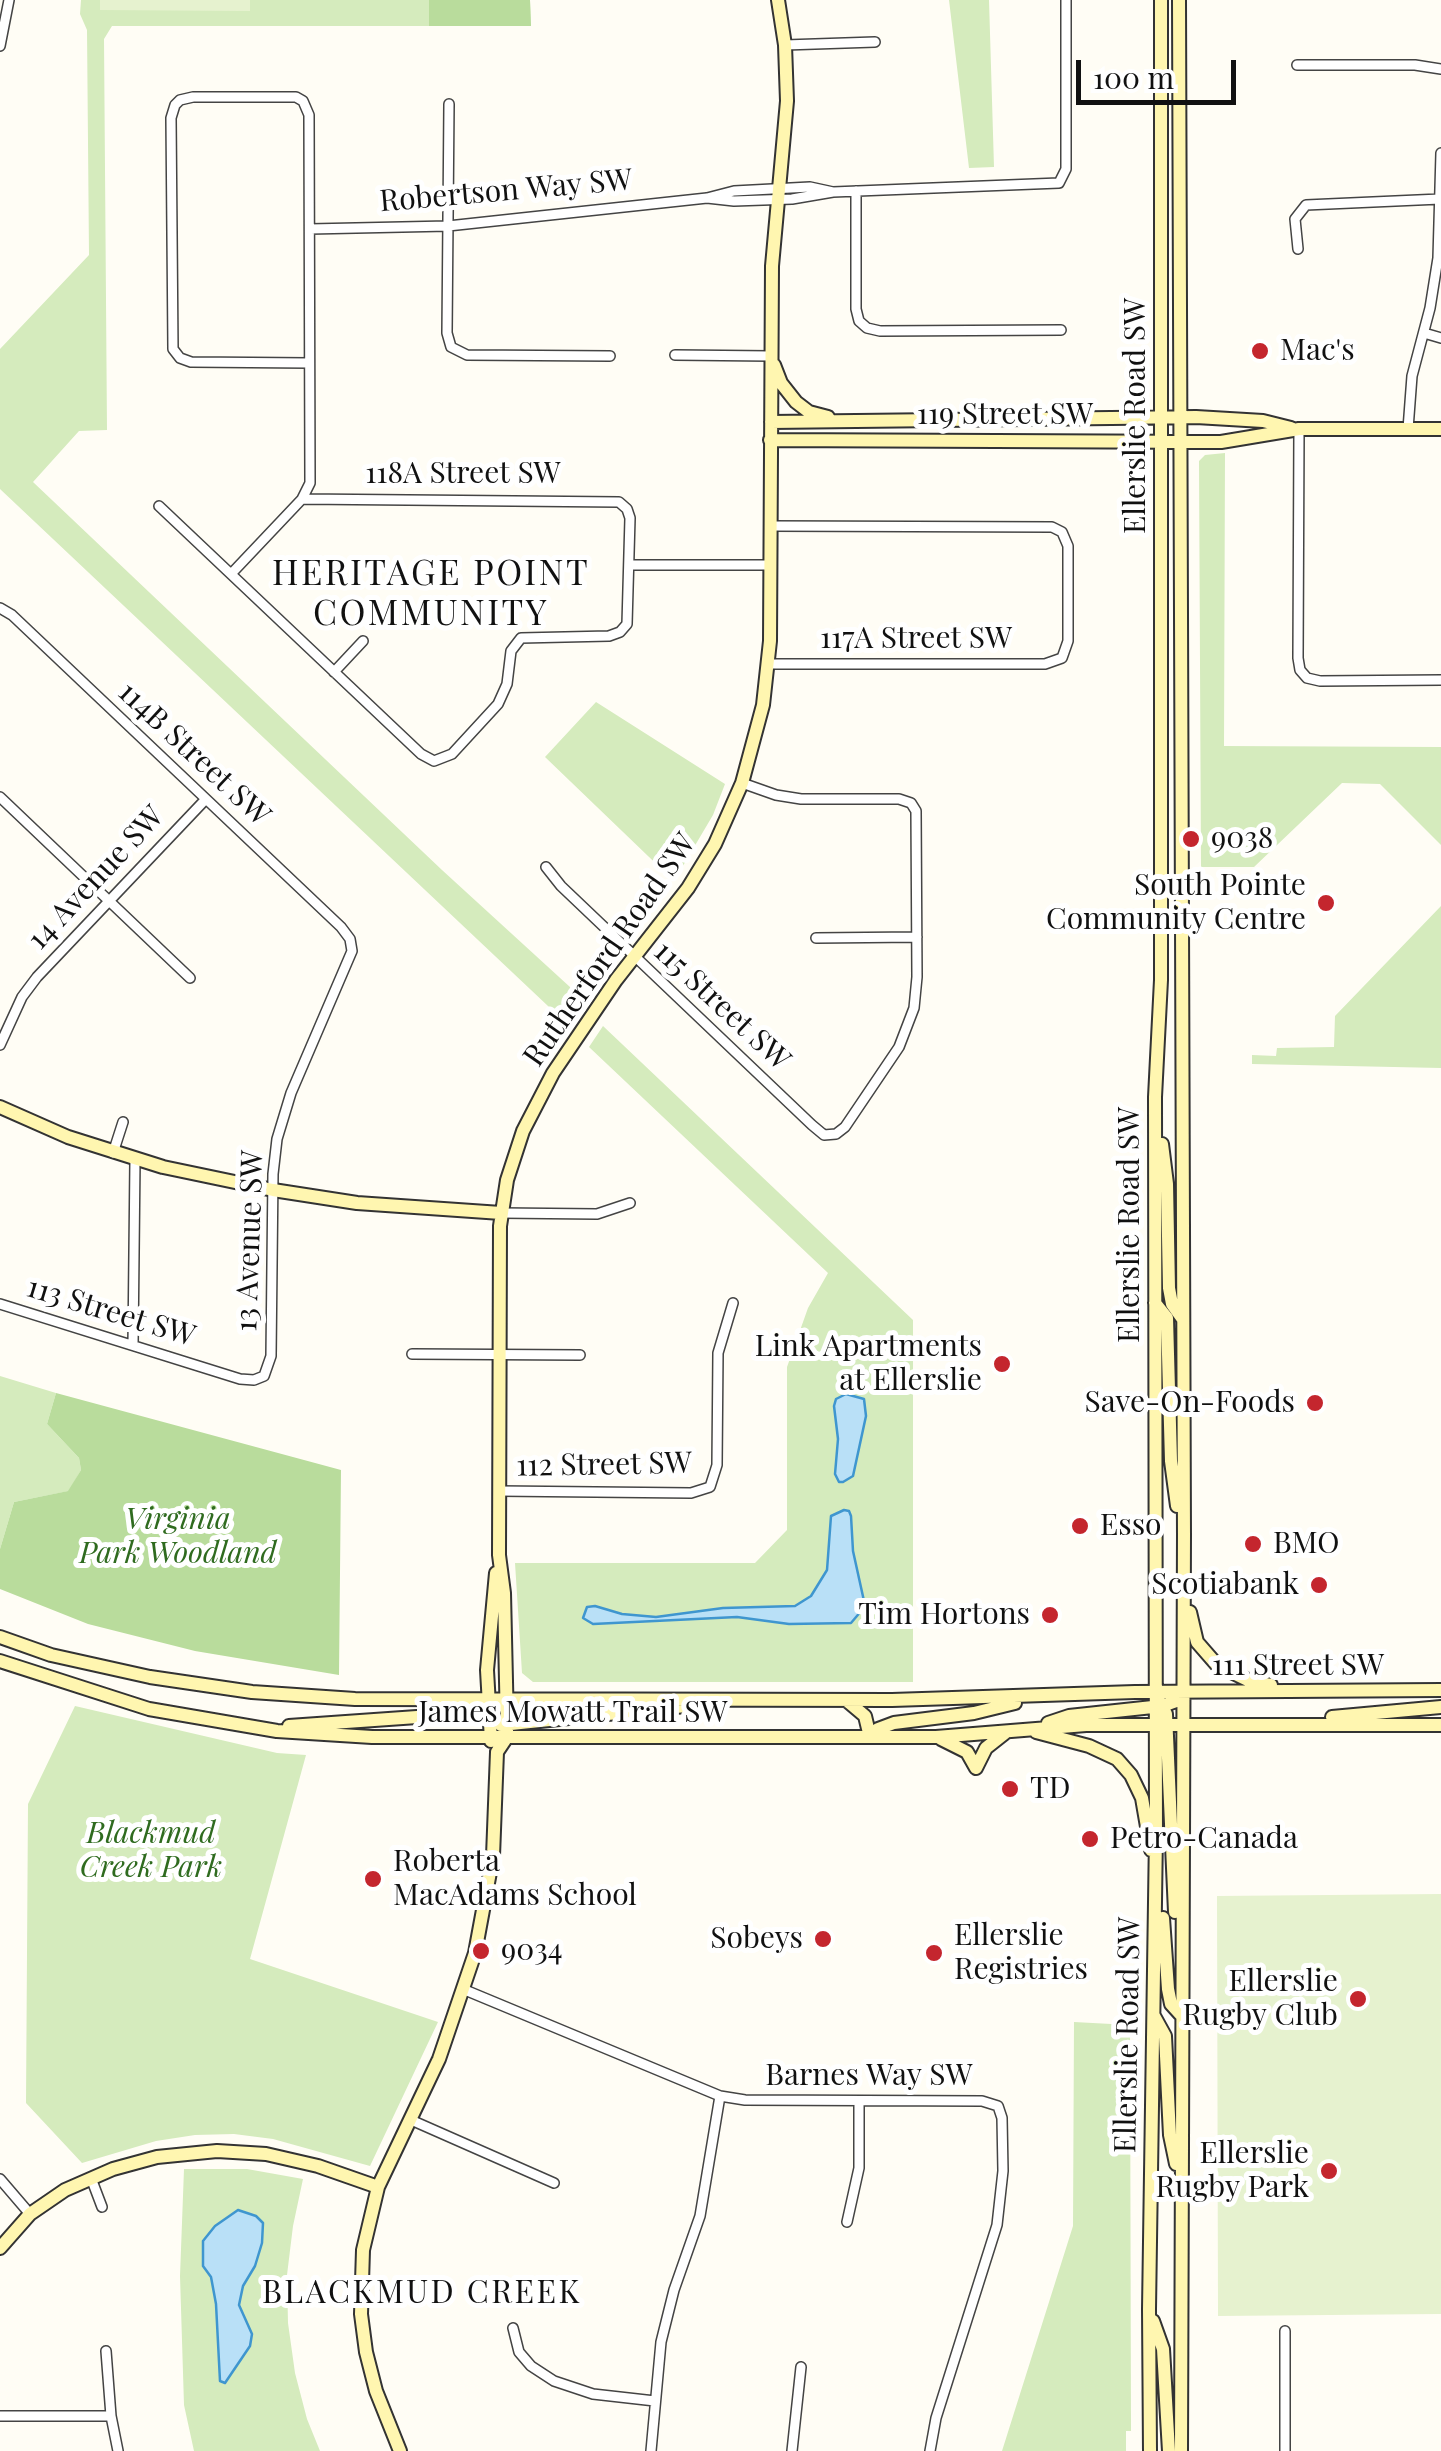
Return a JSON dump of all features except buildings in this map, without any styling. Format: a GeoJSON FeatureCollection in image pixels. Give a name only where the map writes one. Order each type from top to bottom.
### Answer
{"type":"FeatureCollection","features":[{"type":"Feature","properties":{"kind":"main road","name":"Rutherford Road SW"},"geometry":{"type":"LineString","coordinates":[[507,1731],[504,1593],[499,1556],[501,1213],[516,1148],[532,1109],[572,1044],[702,866],[742,783],[760,723],[769,664],[770,356],[777,194],[787,101],[778,0]]}},
{"type":"Feature","properties":{"kind":"main road","name":"Ellerslie Road SW"},"geometry":{"type":"LineString","coordinates":[[1150,2451],[1149,2310],[1161,1724],[1154,1692],[1156,1097],[1161,980],[1161,0]]}},
{"type":"Feature","properties":{"kind":"main road","name":"Ellerslie Road SW"},"geometry":{"type":"LineString","coordinates":[[1179,0],[1184,1533],[1181,2451]]}},
{"type":"Feature","properties":{"kind":"main road"},"geometry":{"type":"LineString","coordinates":[[770,356],[781,383],[796,402],[809,412],[840,420]]}},
{"type":"Feature","properties":{"kind":"main road","name":"119 Street SW"},"geometry":{"type":"LineString","coordinates":[[770,422],[1179,416],[1264,421],[1299,430]]}},
{"type":"Feature","properties":{"kind":"main road","name":"119 Street SW"},"geometry":{"type":"LineString","coordinates":[[770,440],[1221,442],[1299,430],[1441,430]]}},
{"type":"Feature","properties":{"kind":"main road"},"geometry":{"type":"LineString","coordinates":[[1156,1097],[1167,1184],[1169,1288],[1175,1312],[1182,1318]]}},
{"type":"Feature","properties":{"kind":"main road"},"geometry":{"type":"LineString","coordinates":[[0,1107],[135,1160],[272,1190],[393,1207],[501,1213]]}},
{"type":"Feature","properties":{"kind":"main road"},"geometry":{"type":"LineString","coordinates":[[1155,1303],[1167,1318],[1171,1460],[1184,1533]]}},
{"type":"Feature","properties":{"kind":"main road","name":"Rutherford Road SW"},"geometry":{"type":"LineString","coordinates":[[497,1752],[489,1737],[488,1706],[490,1614],[499,1556]]}},
{"type":"Feature","properties":{"kind":"main road"},"geometry":{"type":"LineString","coordinates":[[1184,1564],[1192,1624],[1197,1642],[1206,1654],[1217,1665],[1252,1682],[1308,1691]]}},
{"type":"Feature","properties":{"kind":"main road","name":"James Mowatt Trail SW"},"geometry":{"type":"LineString","coordinates":[[0,1637],[51,1655],[196,1685],[303,1696],[488,1706],[507,1700],[845,1700],[1154,1692]]}},
{"type":"Feature","properties":{"kind":"main road","name":"James Mowatt Trail SW"},"geometry":{"type":"LineString","coordinates":[[0,1661],[149,1709],[261,1728],[372,1737],[489,1737],[507,1731],[936,1737],[1161,1724]]}},
{"type":"Feature","properties":{"kind":"main road","name":"111 Street SW"},"geometry":{"type":"LineString","coordinates":[[1154,1692],[1441,1690]]}},
{"type":"Feature","properties":{"kind":"main road"},"geometry":{"type":"LineString","coordinates":[[1029,1730],[1070,1716],[1158,1707],[1176,1701],[1183,1692]]}},
{"type":"Feature","properties":{"kind":"main road"},"geometry":{"type":"LineString","coordinates":[[870,1738],[878,1728],[894,1723],[988,1711],[1036,1697]]}},
{"type":"Feature","properties":{"kind":"main road"},"geometry":{"type":"LineString","coordinates":[[401,2450],[376,2390],[362,2330],[364,2250],[378,2187],[447,2041],[465,1990],[490,1878],[497,1752],[507,1731],[680,1709],[716,1700]]}},
{"type":"Feature","properties":{"kind":"main road"},"geometry":{"type":"LineString","coordinates":[[845,1700],[865,1716],[870,1738]]}},
{"type":"Feature","properties":{"kind":"main road"},"geometry":{"type":"LineString","coordinates":[[261,1728],[488,1706]]}},
{"type":"Feature","properties":{"kind":"main road"},"geometry":{"type":"LineString","coordinates":[[1300,1722],[1441,1707]]}},
{"type":"Feature","properties":{"kind":"main road"},"geometry":{"type":"LineString","coordinates":[[1161,1724],[1182,1964]]}},
{"type":"Feature","properties":{"kind":"main road","name":"111 Street SW"},"geometry":{"type":"LineString","coordinates":[[1161,1724],[1441,1724]]}},
{"type":"Feature","properties":{"kind":"main road"},"geometry":{"type":"LineString","coordinates":[[1182,1964],[1187,1911],[1190,1744],[1199,1730],[1219,1724]]}},
{"type":"Feature","properties":{"kind":"main road"},"geometry":{"type":"LineString","coordinates":[[1029,1730],[1090,1746],[1117,1759],[1142,1798],[1156,1870]]}},
{"type":"Feature","properties":{"kind":"main road"},"geometry":{"type":"LineString","coordinates":[[936,1737],[967,1752],[976,1768],[986,1748],[1008,1732]]}},
{"type":"Feature","properties":{"kind":"main road"},"geometry":{"type":"LineString","coordinates":[[1156,1891],[1162,1914],[1170,2004],[1182,2015]]}},
{"type":"Feature","properties":{"kind":"main road"},"geometry":{"type":"LineString","coordinates":[[1154,2016],[1165,2036],[1170,2135],[1182,2192]]}},
{"type":"Feature","properties":{"kind":"main road"},"geometry":{"type":"LineString","coordinates":[[0,2248],[30,2214],[91,2178],[157,2157],[242,2151],[294,2159],[378,2187]]}},
{"type":"Feature","properties":{"kind":"main road"},"geometry":{"type":"LineString","coordinates":[[1149,2310],[1164,2349],[1169,2451]]}},
{"type":"Feature","properties":{"kind":"street"},"geometry":{"type":"LineString","coordinates":[[0,46],[10,0]]}},
{"type":"Feature","properties":{"kind":"street","name":"Robertson Way SW"},"geometry":{"type":"LineString","coordinates":[[310,229],[448,226],[707,198],[734,201],[777,194],[813,198],[833,192],[1059,183],[1066,169],[1066,0]]}},
{"type":"Feature","properties":{"kind":"street"},"geometry":{"type":"LineString","coordinates":[[785,45],[876,42]]}},
{"type":"Feature","properties":{"kind":"street"},"geometry":{"type":"LineString","coordinates":[[1297,66],[1415,65],[1441,69]]}},
{"type":"Feature","properties":{"kind":"street"},"geometry":{"type":"LineString","coordinates":[[231,574],[302,500],[310,476],[310,362],[310,229],[310,114],[303,102],[292,97],[180,100],[171,118],[175,353],[190,362],[310,362]]}},
{"type":"Feature","properties":{"kind":"street"},"geometry":{"type":"LineString","coordinates":[[449,104],[447,333],[454,351],[475,356],[610,356]]}},
{"type":"Feature","properties":{"kind":"street"},"geometry":{"type":"LineString","coordinates":[[1408,430],[1410,390],[1437,272],[1441,153]]}},
{"type":"Feature","properties":{"kind":"street"},"geometry":{"type":"LineString","coordinates":[[856,191],[856,309],[860,322],[867,328],[1060,330]]}},
{"type":"Feature","properties":{"kind":"street"},"geometry":{"type":"LineString","coordinates":[[1298,249],[1295,219],[1306,204],[1440,199]]}},
{"type":"Feature","properties":{"kind":"street"},"geometry":{"type":"LineString","coordinates":[[1424,333],[1441,338]]}},
{"type":"Feature","properties":{"kind":"street"},"geometry":{"type":"LineString","coordinates":[[675,356],[770,356]]}},
{"type":"Feature","properties":{"kind":"street"},"geometry":{"type":"LineString","coordinates":[[1299,430],[1300,670],[1307,678],[1320,681],[1441,680]]}},
{"type":"Feature","properties":{"kind":"street","name":"118A Street SW"},"geometry":{"type":"LineString","coordinates":[[302,500],[608,499],[624,504],[630,518],[630,565]]}},
{"type":"Feature","properties":{"kind":"street"},"geometry":{"type":"LineString","coordinates":[[160,506],[421,754],[437,762],[452,754],[498,704],[507,684],[511,651],[521,638],[610,636],[625,628],[630,612],[630,565],[770,565]]}},
{"type":"Feature","properties":{"kind":"street","name":"117A Street SW"},"geometry":{"type":"LineString","coordinates":[[769,664],[1045,664],[1062,658],[1068,641],[1068,546],[1062,532],[1045,526],[771,526]]}},
{"type":"Feature","properties":{"kind":"street","name":"114B Street SW"},"geometry":{"type":"LineString","coordinates":[[0,608],[12,615],[342,927],[350,940]]}},
{"type":"Feature","properties":{"kind":"street"},"geometry":{"type":"LineString","coordinates":[[334,672],[363,641]]}},
{"type":"Feature","properties":{"kind":"street"},"geometry":{"type":"LineString","coordinates":[[742,783],[801,799],[912,802],[917,818],[917,937],[816,938]]}},
{"type":"Feature","properties":{"kind":"street"},"geometry":{"type":"LineString","coordinates":[[0,797],[190,978]]}},
{"type":"Feature","properties":{"kind":"street","name":"14 Avenue SW"},"geometry":{"type":"LineString","coordinates":[[0,1045],[30,986],[204,800]]}},
{"type":"Feature","properties":{"kind":"street","name":"115 Street SW"},"geometry":{"type":"LineString","coordinates":[[546,867],[561,886],[824,1135],[836,1134],[845,1127],[904,1037],[916,993],[917,937]]}},
{"type":"Feature","properties":{"kind":"street","name":"13 Avenue SW"},"geometry":{"type":"LineString","coordinates":[[264,1376],[272,1356],[274,1155],[286,1107],[350,959],[350,940]]}},
{"type":"Feature","properties":{"kind":"street"},"geometry":{"type":"LineString","coordinates":[[114,1153],[123,1122]]}},
{"type":"Feature","properties":{"kind":"street"},"geometry":{"type":"LineString","coordinates":[[133,1345],[135,1160]]}},
{"type":"Feature","properties":{"kind":"street"},"geometry":{"type":"LineString","coordinates":[[501,1213],[597,1214],[630,1203]]}},
{"type":"Feature","properties":{"kind":"street","name":"112 Street SW"},"geometry":{"type":"LineString","coordinates":[[499,1492],[691,1492],[710,1487],[717,1465],[718,1353],[733,1303]]}},
{"type":"Feature","properties":{"kind":"street","name":"113 Street SW"},"geometry":{"type":"LineString","coordinates":[[0,1304],[240,1379],[264,1376]]}},
{"type":"Feature","properties":{"kind":"street"},"geometry":{"type":"LineString","coordinates":[[412,1354],[580,1355]]}},
{"type":"Feature","properties":{"kind":"street","name":"Barnes Way SW"},"geometry":{"type":"LineString","coordinates":[[465,1990],[720,2096],[744,2100],[994,2104],[1001,2112],[1002,2171],[997,2224],[936,2418],[930,2451]]}},
{"type":"Feature","properties":{"kind":"street"},"geometry":{"type":"LineString","coordinates":[[651,2451],[664,2324],[700,2216],[720,2096]]}},
{"type":"Feature","properties":{"kind":"street"},"geometry":{"type":"LineString","coordinates":[[848,2222],[858,2176],[859,2101]]}},
{"type":"Feature","properties":{"kind":"street"},"geometry":{"type":"LineString","coordinates":[[411,2120],[554,2183]]}},
{"type":"Feature","properties":{"kind":"street"},"geometry":{"type":"LineString","coordinates":[[91,2178],[102,2207]]}},
{"type":"Feature","properties":{"kind":"street"},"geometry":{"type":"LineString","coordinates":[[0,2179],[30,2214]]}},
{"type":"Feature","properties":{"kind":"street"},"geometry":{"type":"LineString","coordinates":[[513,2328],[518,2352],[554,2381],[593,2394],[655,2401]]}},
{"type":"Feature","properties":{"kind":"street"},"geometry":{"type":"LineString","coordinates":[[1285,2331],[1285,2451]]}},
{"type":"Feature","properties":{"kind":"street"},"geometry":{"type":"LineString","coordinates":[[106,2351],[118,2451]]}},
{"type":"Feature","properties":{"kind":"street"},"geometry":{"type":"LineString","coordinates":[[792,2451],[801,2367]]}},
{"type":"Feature","properties":{"kind":"street"},"geometry":{"type":"LineString","coordinates":[[0,2416],[111,2416]]}},
{"type":"Feature","properties":{"kind":"green space"},"geometry":{"type":"Polygon","coordinates":[[[81,0],[530,0],[531,26],[112,26],[104,39],[107,430],[79,431],[33,482],[582,998],[566,1023],[0,489],[0,349],[89,255],[87,30],[80,14],[81,0]]]}},
{"type":"Feature","properties":{"kind":"green space"},"geometry":{"type":"Polygon","coordinates":[[[100,0],[250,0],[250,11],[100,10],[100,0]]]}},
{"type":"Feature","properties":{"kind":"green space"},"geometry":{"type":"Polygon","coordinates":[[[429,0],[530,0],[531,26],[429,26],[429,0]]]}},
{"type":"Feature","properties":{"kind":"green space"},"geometry":{"type":"Polygon","coordinates":[[[949,0],[989,0],[994,167],[969,168],[949,0]]]}},
{"type":"Feature","properties":{"kind":"green space"},"geometry":{"type":"Polygon","coordinates":[[[1225,453],[1224,746],[1441,747],[1441,845],[1380,784],[1342,783],[1254,867],[1201,867],[1199,461],[1205,455],[1225,453]]]}},
{"type":"Feature","properties":{"kind":"green space"},"geometry":{"type":"Polygon","coordinates":[[[596,702],[725,784],[713,815],[674,881],[545,757],[596,702]]]}},
{"type":"Feature","properties":{"kind":"green space"},"geometry":{"type":"Polygon","coordinates":[[[1441,906],[1441,1068],[1252,1064],[1252,1055],[1276,1056],[1277,1048],[1334,1047],[1335,1016],[1441,906]]]}},
{"type":"Feature","properties":{"kind":"green space"},"geometry":{"type":"Polygon","coordinates":[[[603,1026],[913,1320],[913,1682],[533,1682],[522,1673],[515,1563],[755,1563],[787,1530],[787,1367],[808,1308],[828,1273],[589,1047],[603,1026]]]}},
{"type":"Feature","properties":{"kind":"green space"},"geometry":{"type":"Polygon","coordinates":[[[0,1376],[56,1393],[47,1424],[79,1458],[81,1470],[69,1491],[14,1502],[0,1549],[0,1376]]]}},
{"type":"Feature","properties":{"kind":"green space","name":"Virginia Park Woodland"},"geometry":{"type":"Polygon","coordinates":[[[56,1393],[341,1470],[339,1675],[195,1651],[88,1624],[0,1589],[0,1549],[14,1502],[68,1491],[81,1470],[79,1458],[47,1424],[56,1393]]]}},
{"type":"Feature","properties":{"kind":"green space","name":"Blackmud Creek Park"},"geometry":{"type":"Polygon","coordinates":[[[75,1706],[277,1753],[306,1755],[250,1959],[438,2022],[370,2166],[273,2139],[234,2134],[156,2141],[82,2163],[26,2103],[28,1804],[75,1706]]]}},
{"type":"Feature","properties":{"kind":"green space","name":"Ellerslie Rugby Park"},"geometry":{"type":"Polygon","coordinates":[[[1441,1894],[1441,2314],[1218,2316],[1217,1896],[1441,1894]]]}},
{"type":"Feature","properties":{"kind":"green space"},"geometry":{"type":"Polygon","coordinates":[[[1074,2022],[1130,2025],[1131,2431],[1126,2431],[1126,2451],[1002,2451],[1073,2226],[1074,2022]]]}},
{"type":"Feature","properties":{"kind":"green space"},"geometry":{"type":"Polygon","coordinates":[[[184,2169],[247,2169],[303,2179],[287,2275],[288,2323],[295,2373],[320,2451],[194,2451],[184,2405],[180,2276],[184,2169]]]}},
{"type":"Feature","properties":{"kind":"water"},"geometry":{"type":"Polygon","coordinates":[[[846,1394],[864,1399],[866,1416],[853,1476],[839,1482],[835,1474],[838,1439],[834,1406],[836,1399],[846,1394]]]}},
{"type":"Feature","properties":{"kind":"water"},"geometry":{"type":"Polygon","coordinates":[[[844,1510],[851,1516],[853,1551],[864,1601],[851,1623],[789,1624],[737,1617],[593,1624],[583,1618],[587,1607],[595,1606],[622,1614],[656,1617],[723,1608],[795,1606],[811,1596],[827,1570],[831,1516],[844,1510]]]}},
{"type":"Feature","properties":{"kind":"water"},"geometry":{"type":"Polygon","coordinates":[[[238,2210],[263,2223],[262,2243],[239,2305],[252,2334],[250,2346],[225,2383],[220,2381],[216,2304],[211,2277],[203,2266],[203,2241],[215,2226],[238,2210]]]}},
{"type":"Feature","properties":{"kind":"place","name":"Mac's"},"geometry":{"type":"Point","coordinates":[1260,351]}},
{"type":"Feature","properties":{"kind":"place","name":"9038"},"geometry":{"type":"Point","coordinates":[1191,839]}},
{"type":"Feature","properties":{"kind":"place","name":"South Pointe Community Centre"},"geometry":{"type":"Point","coordinates":[1326,903]}},
{"type":"Feature","properties":{"kind":"place","name":"Link Apartments at Ellerslie"},"geometry":{"type":"Point","coordinates":[1002,1364]}},
{"type":"Feature","properties":{"kind":"place","name":"Save-On-Foods"},"geometry":{"type":"Point","coordinates":[1315,1403]}},
{"type":"Feature","properties":{"kind":"place","name":"Esso"},"geometry":{"type":"Point","coordinates":[1080,1526]}},
{"type":"Feature","properties":{"kind":"place","name":"BMO"},"geometry":{"type":"Point","coordinates":[1253,1544]}},
{"type":"Feature","properties":{"kind":"place","name":"Scotiabank"},"geometry":{"type":"Point","coordinates":[1319,1585]}},
{"type":"Feature","properties":{"kind":"place","name":"Tim Hortons"},"geometry":{"type":"Point","coordinates":[1050,1615]}},
{"type":"Feature","properties":{"kind":"place","name":"TD"},"geometry":{"type":"Point","coordinates":[1010,1789]}},
{"type":"Feature","properties":{"kind":"place","name":"Petro-Canada"},"geometry":{"type":"Point","coordinates":[1090,1839]}},
{"type":"Feature","properties":{"kind":"place","name":"Roberta MacAdams School"},"geometry":{"type":"Point","coordinates":[373,1879]}},
{"type":"Feature","properties":{"kind":"place","name":"Sobeys"},"geometry":{"type":"Point","coordinates":[823,1939]}},
{"type":"Feature","properties":{"kind":"place","name":"9034"},"geometry":{"type":"Point","coordinates":[481,1951]}},
{"type":"Feature","properties":{"kind":"place","name":"Ellerslie Registries"},"geometry":{"type":"Point","coordinates":[934,1953]}},
{"type":"Feature","properties":{"kind":"place","name":"Ellerslie Rugby Club"},"geometry":{"type":"Point","coordinates":[1358,1999]}},
{"type":"Feature","properties":{"kind":"place","name":"Ellerslie Rugby Park"},"geometry":{"type":"Point","coordinates":[1329,2171]}},
{"type":"Feature","properties":{"kind":"district","name":"HERITAGE POINT COMMUNITY"},"geometry":{"type":"Point","coordinates":[431,594]}},
{"type":"Feature","properties":{"kind":"district","name":"BLACKMUD CREEK"},"geometry":{"type":"Point","coordinates":[422,2293]}}]}
